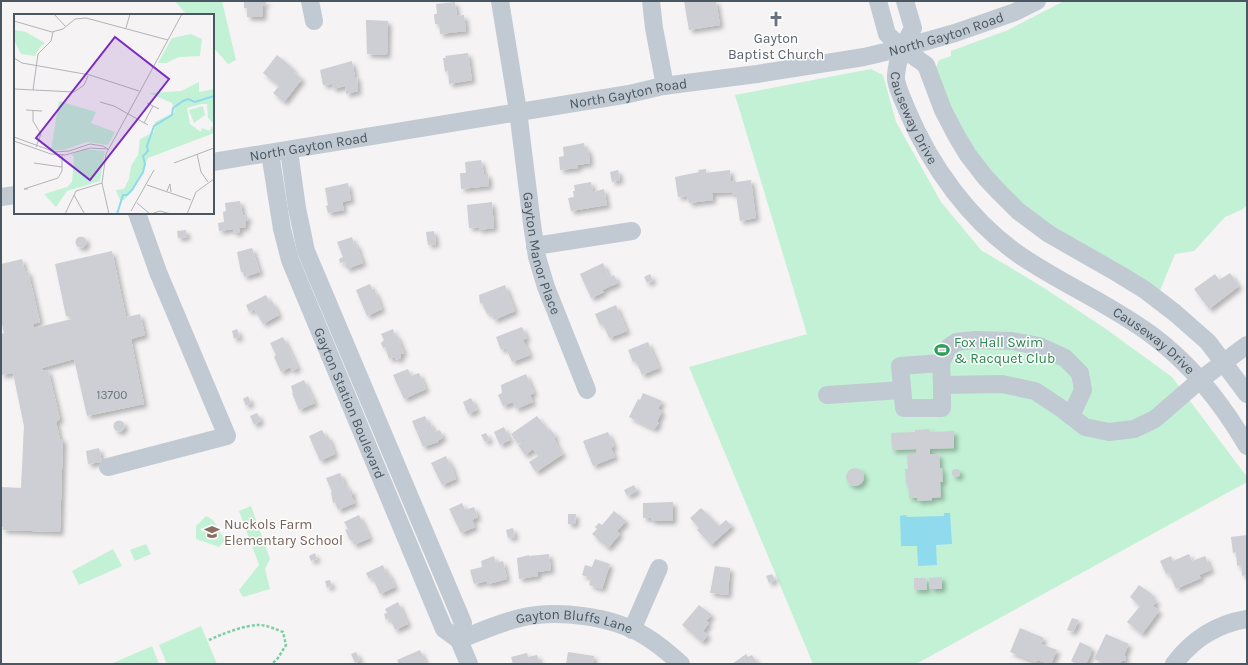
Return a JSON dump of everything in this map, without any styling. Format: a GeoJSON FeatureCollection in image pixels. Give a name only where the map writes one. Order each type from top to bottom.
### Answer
{"type":"FeatureCollection","features":[{"type":"Feature","properties":{"kind":"street"},"geometry":{"type":"LineString","coordinates":[[310,1],[314,21]]}},
{"type":"Feature","properties":{"kind":"street","name":"Gayton Manor Place"},"geometry":{"type":"LineString","coordinates":[[500,1],[518,112],[535,246],[546,287],[587,390]]}},
{"type":"Feature","properties":{"kind":"street"},"geometry":{"type":"LineString","coordinates":[[651,1],[654,28],[665,86]]}},
{"type":"Feature","properties":{"kind":"street"},"geometry":{"type":"LineString","coordinates":[[878,1],[887,34],[902,48],[913,28],[905,1]]}},
{"type":"Feature","properties":{"kind":"street","name":"North Gayton Road"},"geometry":{"type":"LineString","coordinates":[[214,162],[289,151],[629,94],[665,86],[757,74],[864,57],[955,33],[1015,12],[1036,1]]}},
{"type":"Feature","properties":{"kind":"street","name":"Causeway Drive"},"geometry":{"type":"LineString","coordinates":[[1247,394],[1208,342],[1175,313],[1145,290],[1049,234],[1018,211],[1000,193],[968,155],[956,135],[943,110],[926,65],[902,48],[896,77],[904,102],[916,130],[930,156],[946,182],[972,213],[997,237],[1020,255],[1049,274],[1102,302],[1153,336],[1173,353],[1200,380],[1247,446]]}},
{"type":"Feature","properties":{"kind":"street","name":"Gayton Station Boulevard"},"geometry":{"type":"LineString","coordinates":[[289,151],[297,208],[306,251],[463,624],[459,640]]}},
{"type":"Feature","properties":{"kind":"street","name":"Gayton Station Boulevard"},"geometry":{"type":"LineString","coordinates":[[270,153],[282,229],[290,260],[444,629],[459,640],[470,664]]}},
{"type":"Feature","properties":{"kind":"street"},"geometry":{"type":"LineString","coordinates":[[1,198],[14,195]]}},
{"type":"Feature","properties":{"kind":"street"},"geometry":{"type":"LineString","coordinates":[[108,466],[227,436],[158,272],[137,214]]}},
{"type":"Feature","properties":{"kind":"street"},"geometry":{"type":"LineString","coordinates":[[535,246],[632,231]]}},
{"type":"Feature","properties":{"kind":"street"},"geometry":{"type":"LineString","coordinates":[[941,363],[900,366],[904,408],[942,408],[941,363],[948,348],[956,342],[975,340],[1012,341],[1038,346],[1065,358],[1080,373],[1083,390],[1071,416]]}},
{"type":"Feature","properties":{"kind":"street"},"geometry":{"type":"LineString","coordinates":[[942,385],[1002,384],[1035,390],[1085,427],[1109,432],[1134,429],[1156,419],[1200,380],[1247,345]]}},
{"type":"Feature","properties":{"kind":"street"},"geometry":{"type":"LineString","coordinates":[[827,395],[902,390]]}},
{"type":"Feature","properties":{"kind":"street"},"geometry":{"type":"LineString","coordinates":[[632,630],[659,568]]}},
{"type":"Feature","properties":{"kind":"street","name":"Gayton Bluffs Lane"},"geometry":{"type":"LineString","coordinates":[[459,640],[522,617],[552,614],[583,616],[608,621],[645,635],[681,664]]}},
{"type":"Feature","properties":{"kind":"street"},"geometry":{"type":"LineString","coordinates":[[1174,664],[1189,646],[1200,638],[1224,625],[1247,619]]}},
{"type":"Feature","properties":{"kind":"path"},"geometry":{"type":"LineString","coordinates":[[209,640],[238,629],[259,625],[271,627],[283,632],[286,645],[278,658],[272,664]]}},
{"type":"Feature","properties":{"kind":"green space"},"geometry":{"type":"Polygon","coordinates":[[[175,1],[222,1],[236,60],[228,64],[214,48],[214,14],[186,14],[175,1]]]}},
{"type":"Feature","properties":{"kind":"green space"},"geometry":{"type":"Polygon","coordinates":[[[1064,1],[1247,1],[1247,205],[1243,209],[1225,217],[1194,251],[1175,254],[1159,293],[1052,232],[1007,194],[967,145],[948,108],[936,68],[939,60],[951,56],[951,51],[1008,30],[1064,1]]]}},
{"type":"Feature","properties":{"kind":"green space","name":"Fox Hall Swim & Racquet Club"},"geometry":{"type":"Polygon","coordinates":[[[871,69],[883,75],[896,122],[941,202],[981,250],[1044,288],[1106,329],[1172,377],[1247,477],[1247,482],[916,664],[813,664],[689,367],[807,334],[735,95],[871,69]]]}},
{"type":"Feature","properties":{"kind":"green space"},"geometry":{"type":"Polygon","coordinates":[[[251,506],[270,559],[265,569],[270,589],[243,597],[239,590],[259,565],[239,511],[251,506]]]}},
{"type":"Feature","properties":{"kind":"green space"},"geometry":{"type":"Polygon","coordinates":[[[206,516],[213,520],[225,540],[219,547],[196,539],[196,526],[206,516]]]}},
{"type":"Feature","properties":{"kind":"green space"},"geometry":{"type":"Polygon","coordinates":[[[146,544],[151,554],[135,561],[130,550],[146,544]]]}},
{"type":"Feature","properties":{"kind":"green space"},"geometry":{"type":"Polygon","coordinates":[[[113,549],[122,566],[79,585],[72,571],[113,549]]]}},
{"type":"Feature","properties":{"kind":"green space"},"geometry":{"type":"Polygon","coordinates":[[[201,626],[217,664],[167,664],[159,645],[201,626]]]}},
{"type":"Feature","properties":{"kind":"green space"},"geometry":{"type":"Polygon","coordinates":[[[152,646],[159,664],[111,664],[152,646]]]}},
{"type":"Feature","properties":{"kind":"water"},"geometry":{"type":"Polygon","coordinates":[[[944,513],[950,513],[952,544],[936,545],[937,565],[918,566],[917,546],[901,546],[900,516],[944,516],[944,513]]]}},
{"type":"Feature","properties":{"kind":"building"},"geometry":{"type":"Polygon","coordinates":[[[244,1],[266,1],[266,4],[263,4],[263,17],[247,17],[247,8],[244,8],[244,1]]]}},
{"type":"Feature","properties":{"kind":"building"},"geometry":{"type":"Polygon","coordinates":[[[684,1],[716,1],[720,25],[689,30],[684,1]]]}},
{"type":"Feature","properties":{"kind":"building"},"geometry":{"type":"Polygon","coordinates":[[[455,2],[457,16],[464,15],[466,31],[440,34],[439,24],[435,24],[434,14],[437,14],[436,4],[455,2]]]}},
{"type":"Feature","properties":{"kind":"building"},"geometry":{"type":"Polygon","coordinates":[[[366,20],[388,21],[387,55],[367,54],[366,20]]]}},
{"type":"Feature","properties":{"kind":"building"},"geometry":{"type":"Polygon","coordinates":[[[468,53],[472,80],[449,84],[448,71],[445,72],[443,58],[446,58],[445,56],[468,53]]]}},
{"type":"Feature","properties":{"kind":"building"},"geometry":{"type":"Polygon","coordinates":[[[277,55],[302,79],[284,102],[273,93],[279,86],[263,73],[277,55]]]}},
{"type":"Feature","properties":{"kind":"building"},"geometry":{"type":"Polygon","coordinates":[[[352,61],[355,77],[357,77],[358,91],[346,94],[345,86],[333,89],[332,84],[323,85],[320,70],[352,61]]]}},
{"type":"Feature","properties":{"kind":"building"},"geometry":{"type":"Polygon","coordinates":[[[584,143],[585,149],[588,149],[590,163],[578,165],[578,168],[560,170],[559,157],[564,156],[563,147],[584,143]]]}},
{"type":"Feature","properties":{"kind":"building"},"geometry":{"type":"Polygon","coordinates":[[[481,160],[484,174],[488,174],[489,186],[461,189],[460,173],[466,173],[465,162],[481,160]]]}},
{"type":"Feature","properties":{"kind":"building"},"geometry":{"type":"Polygon","coordinates":[[[706,169],[706,173],[730,170],[731,182],[751,180],[756,218],[740,221],[736,195],[733,195],[732,192],[712,193],[713,200],[689,203],[687,196],[678,197],[675,177],[706,169]]]}},
{"type":"Feature","properties":{"kind":"building"},"geometry":{"type":"Polygon","coordinates":[[[618,170],[620,180],[612,182],[610,172],[618,170]]]}},
{"type":"Feature","properties":{"kind":"building"},"geometry":{"type":"Polygon","coordinates":[[[591,182],[593,192],[604,189],[607,205],[571,211],[568,198],[574,197],[574,185],[591,182]]]}},
{"type":"Feature","properties":{"kind":"building"},"geometry":{"type":"Polygon","coordinates":[[[348,183],[351,200],[342,202],[344,210],[328,213],[325,188],[348,183]]]}},
{"type":"Feature","properties":{"kind":"building"},"geometry":{"type":"Polygon","coordinates":[[[240,201],[243,216],[247,215],[248,221],[245,221],[246,227],[239,228],[240,232],[234,233],[233,229],[219,231],[218,223],[224,222],[223,212],[226,211],[225,203],[240,201]]]}},
{"type":"Feature","properties":{"kind":"building"},"geometry":{"type":"Polygon","coordinates":[[[492,202],[494,228],[479,230],[479,227],[469,228],[467,205],[492,202]]]}},
{"type":"Feature","properties":{"kind":"building"},"geometry":{"type":"Polygon","coordinates":[[[186,230],[187,237],[178,238],[177,231],[186,230]]]}},
{"type":"Feature","properties":{"kind":"building"},"geometry":{"type":"Polygon","coordinates":[[[434,231],[436,244],[428,245],[426,232],[434,231]]]}},
{"type":"Feature","properties":{"kind":"building"},"geometry":{"type":"Polygon","coordinates":[[[79,237],[83,237],[85,238],[85,246],[79,247],[76,244],[76,240],[79,237]]]}},
{"type":"Feature","properties":{"kind":"building"},"geometry":{"type":"Polygon","coordinates":[[[352,237],[354,244],[356,243],[363,263],[347,269],[344,262],[340,263],[339,259],[343,257],[337,242],[352,237]]]}},
{"type":"Feature","properties":{"kind":"building"},"geometry":{"type":"Polygon","coordinates":[[[252,248],[260,272],[244,277],[243,272],[241,272],[237,252],[252,248]]]}},
{"type":"Feature","properties":{"kind":"building"},"geometry":{"type":"Polygon","coordinates":[[[112,251],[126,317],[140,314],[145,335],[131,339],[144,404],[87,416],[74,359],[42,368],[43,371],[48,370],[60,419],[56,422],[60,439],[63,439],[60,532],[3,530],[3,527],[1,527],[1,487],[21,488],[24,426],[13,373],[1,375],[1,334],[4,333],[1,320],[1,264],[22,259],[25,272],[28,271],[40,322],[33,324],[34,328],[72,319],[70,316],[66,316],[55,264],[112,251]]]}},
{"type":"Feature","properties":{"kind":"building"},"geometry":{"type":"Polygon","coordinates":[[[603,263],[609,277],[614,275],[618,283],[602,290],[604,292],[591,298],[580,274],[603,263]]]}},
{"type":"Feature","properties":{"kind":"building"},"geometry":{"type":"Polygon","coordinates":[[[1230,273],[1239,286],[1209,309],[1194,289],[1215,274],[1219,280],[1230,273]]]}},
{"type":"Feature","properties":{"kind":"building"},"geometry":{"type":"Polygon","coordinates":[[[650,274],[653,281],[647,283],[644,277],[650,274]]]}},
{"type":"Feature","properties":{"kind":"building"},"geometry":{"type":"Polygon","coordinates":[[[370,284],[373,291],[375,291],[382,309],[367,316],[356,290],[370,284]]]}},
{"type":"Feature","properties":{"kind":"building"},"geometry":{"type":"Polygon","coordinates":[[[505,285],[515,311],[494,320],[491,313],[487,314],[482,303],[480,304],[479,295],[505,285]]]}},
{"type":"Feature","properties":{"kind":"building"},"geometry":{"type":"Polygon","coordinates":[[[266,295],[270,303],[272,301],[279,315],[263,324],[254,309],[249,312],[246,305],[266,295]]]}},
{"type":"Feature","properties":{"kind":"building"},"geometry":{"type":"Polygon","coordinates":[[[616,305],[627,331],[609,338],[603,324],[600,325],[595,314],[616,305]]]}},
{"type":"Feature","properties":{"kind":"building"},"geometry":{"type":"Polygon","coordinates":[[[522,327],[527,338],[523,340],[530,355],[512,362],[506,348],[501,350],[496,337],[522,327]]]}},
{"type":"Feature","properties":{"kind":"building"},"geometry":{"type":"Polygon","coordinates":[[[237,329],[240,337],[234,339],[232,331],[237,329]]]}},
{"type":"Feature","properties":{"kind":"building"},"geometry":{"type":"Polygon","coordinates":[[[393,329],[404,353],[400,354],[401,358],[396,360],[395,357],[389,359],[385,347],[383,348],[381,343],[384,340],[381,334],[393,329]]]}},
{"type":"Feature","properties":{"kind":"building"},"geometry":{"type":"Polygon","coordinates":[[[283,337],[298,368],[292,371],[290,367],[281,372],[274,357],[276,355],[270,343],[283,337]]]}},
{"type":"Feature","properties":{"kind":"building"},"geometry":{"type":"Polygon","coordinates":[[[648,342],[659,368],[642,375],[636,361],[633,362],[628,350],[648,342]]]}},
{"type":"Feature","properties":{"kind":"building"},"geometry":{"type":"Polygon","coordinates":[[[408,369],[411,376],[419,373],[426,389],[404,399],[393,375],[408,369]]]}},
{"type":"Feature","properties":{"kind":"building"},"geometry":{"type":"Polygon","coordinates":[[[526,374],[534,393],[530,395],[533,402],[516,409],[513,402],[503,406],[498,395],[502,393],[501,385],[526,374]]]}},
{"type":"Feature","properties":{"kind":"building"},"geometry":{"type":"Polygon","coordinates":[[[304,380],[315,403],[299,410],[292,393],[291,386],[304,380]]]}},
{"type":"Feature","properties":{"kind":"building"},"geometry":{"type":"Polygon","coordinates":[[[643,393],[662,401],[658,409],[662,411],[657,422],[659,423],[654,429],[629,417],[638,399],[640,400],[643,393]]]}},
{"type":"Feature","properties":{"kind":"building"},"geometry":{"type":"Polygon","coordinates":[[[248,396],[251,403],[246,406],[243,399],[248,396]]]}},
{"type":"Feature","properties":{"kind":"building"},"geometry":{"type":"Polygon","coordinates":[[[471,398],[477,410],[468,414],[463,402],[471,398]]]}},
{"type":"Feature","properties":{"kind":"building"},"geometry":{"type":"Polygon","coordinates":[[[257,413],[261,421],[254,425],[250,416],[257,413]]]}},
{"type":"Feature","properties":{"kind":"building"},"geometry":{"type":"Polygon","coordinates":[[[425,416],[428,423],[430,422],[434,432],[440,430],[443,438],[437,441],[438,442],[423,447],[412,421],[425,416]]]}},
{"type":"Feature","properties":{"kind":"building"},"geometry":{"type":"Polygon","coordinates":[[[537,416],[546,426],[548,431],[550,429],[556,437],[553,439],[563,454],[536,472],[529,462],[538,456],[533,449],[525,455],[518,445],[527,439],[526,438],[518,444],[511,434],[537,416]]]}},
{"type":"Feature","properties":{"kind":"building"},"geometry":{"type":"Polygon","coordinates":[[[117,421],[121,421],[123,422],[123,430],[117,431],[114,428],[114,424],[117,421]]]}},
{"type":"Feature","properties":{"kind":"building"},"geometry":{"type":"Polygon","coordinates":[[[504,427],[510,440],[500,445],[494,432],[504,427]]]}},
{"type":"Feature","properties":{"kind":"building"},"geometry":{"type":"Polygon","coordinates":[[[929,429],[930,432],[954,431],[954,448],[930,449],[930,454],[939,454],[943,482],[940,482],[941,497],[932,498],[932,500],[917,501],[917,498],[909,498],[905,469],[908,469],[907,454],[916,454],[916,449],[892,450],[891,433],[915,432],[915,430],[929,429]]]}},
{"type":"Feature","properties":{"kind":"building"},"geometry":{"type":"Polygon","coordinates":[[[322,430],[326,437],[328,436],[335,454],[320,461],[309,436],[322,430]]]}},
{"type":"Feature","properties":{"kind":"building"},"geometry":{"type":"Polygon","coordinates":[[[608,432],[614,446],[611,448],[615,457],[593,466],[583,441],[608,432]]]}},
{"type":"Feature","properties":{"kind":"building"},"geometry":{"type":"Polygon","coordinates":[[[486,433],[490,440],[485,442],[481,435],[486,433]]]}},
{"type":"Feature","properties":{"kind":"building"},"geometry":{"type":"Polygon","coordinates":[[[99,448],[102,462],[88,464],[86,451],[99,448]]]}},
{"type":"Feature","properties":{"kind":"building"},"geometry":{"type":"Polygon","coordinates":[[[446,456],[449,463],[450,462],[456,479],[442,485],[431,463],[446,456]]]}},
{"type":"Feature","properties":{"kind":"building"},"geometry":{"type":"Polygon","coordinates":[[[851,468],[859,468],[864,473],[862,484],[859,486],[851,486],[846,481],[846,473],[851,468]]]}},
{"type":"Feature","properties":{"kind":"building"},"geometry":{"type":"Polygon","coordinates":[[[954,469],[958,469],[960,473],[958,477],[954,477],[952,475],[952,471],[954,469]]]}},
{"type":"Feature","properties":{"kind":"building"},"geometry":{"type":"Polygon","coordinates":[[[340,473],[349,491],[352,490],[353,495],[351,495],[355,503],[338,510],[335,502],[333,503],[332,492],[326,478],[340,473]]]}},
{"type":"Feature","properties":{"kind":"building"},"geometry":{"type":"Polygon","coordinates":[[[634,485],[637,491],[627,496],[624,490],[634,485]]]}},
{"type":"Feature","properties":{"kind":"building"},"geometry":{"type":"Polygon","coordinates":[[[673,502],[673,521],[651,521],[651,518],[643,518],[643,503],[673,502]]]}},
{"type":"Feature","properties":{"kind":"building"},"geometry":{"type":"Polygon","coordinates":[[[462,503],[465,510],[474,507],[478,517],[472,520],[475,527],[461,533],[449,509],[462,503]]]}},
{"type":"Feature","properties":{"kind":"building"},"geometry":{"type":"Polygon","coordinates":[[[701,508],[719,526],[726,520],[732,526],[711,545],[697,530],[699,528],[690,518],[701,508]]]}},
{"type":"Feature","properties":{"kind":"building"},"geometry":{"type":"Polygon","coordinates":[[[614,511],[626,521],[617,531],[620,534],[608,548],[592,534],[597,529],[595,527],[599,523],[602,525],[614,511]]]}},
{"type":"Feature","properties":{"kind":"building"},"geometry":{"type":"Polygon","coordinates":[[[568,514],[576,514],[575,524],[568,524],[568,514]]]}},
{"type":"Feature","properties":{"kind":"building"},"geometry":{"type":"Polygon","coordinates":[[[359,515],[370,538],[354,545],[345,530],[348,529],[344,522],[359,515]]]}},
{"type":"Feature","properties":{"kind":"building"},"geometry":{"type":"Polygon","coordinates":[[[513,528],[515,537],[508,538],[506,530],[513,528]]]}},
{"type":"Feature","properties":{"kind":"building"},"geometry":{"type":"Polygon","coordinates":[[[1247,535],[1247,575],[1242,576],[1241,565],[1237,566],[1236,552],[1233,553],[1231,537],[1247,535]]]}},
{"type":"Feature","properties":{"kind":"building"},"geometry":{"type":"Polygon","coordinates":[[[315,553],[317,559],[311,561],[309,556],[315,553]]]}},
{"type":"Feature","properties":{"kind":"building"},"geometry":{"type":"Polygon","coordinates":[[[549,554],[551,570],[538,572],[538,576],[519,579],[517,558],[529,555],[549,554]]]}},
{"type":"Feature","properties":{"kind":"building"},"geometry":{"type":"Polygon","coordinates":[[[1189,554],[1192,561],[1205,556],[1211,570],[1199,575],[1201,578],[1176,589],[1169,573],[1166,574],[1160,561],[1171,556],[1173,561],[1189,554]]]}},
{"type":"Feature","properties":{"kind":"building"},"geometry":{"type":"Polygon","coordinates":[[[494,556],[496,563],[503,561],[507,579],[488,584],[487,581],[474,584],[470,570],[482,567],[481,561],[494,556]]]}},
{"type":"Feature","properties":{"kind":"building"},"geometry":{"type":"Polygon","coordinates":[[[595,559],[610,564],[602,589],[589,585],[591,578],[582,575],[585,565],[592,567],[595,559]]]}},
{"type":"Feature","properties":{"kind":"building"},"geometry":{"type":"Polygon","coordinates":[[[383,565],[395,587],[380,594],[372,577],[369,579],[366,573],[383,565]]]}},
{"type":"Feature","properties":{"kind":"building"},"geometry":{"type":"Polygon","coordinates":[[[715,566],[730,568],[728,595],[710,593],[715,566]]]}},
{"type":"Feature","properties":{"kind":"building"},"geometry":{"type":"Polygon","coordinates":[[[772,574],[775,580],[769,583],[766,576],[772,574]]]}},
{"type":"Feature","properties":{"kind":"building"},"geometry":{"type":"Polygon","coordinates":[[[942,577],[942,589],[930,589],[929,578],[942,577]]]}},
{"type":"Feature","properties":{"kind":"building"},"geometry":{"type":"Polygon","coordinates":[[[914,578],[926,578],[927,590],[914,590],[914,578]]]}},
{"type":"Feature","properties":{"kind":"building"},"geometry":{"type":"Polygon","coordinates":[[[330,580],[332,586],[327,588],[325,581],[330,580]]]}},
{"type":"Feature","properties":{"kind":"building"},"geometry":{"type":"Polygon","coordinates":[[[1139,585],[1153,595],[1151,597],[1157,601],[1153,606],[1159,611],[1142,634],[1127,622],[1140,606],[1130,597],[1139,585]]]}},
{"type":"Feature","properties":{"kind":"building"},"geometry":{"type":"Polygon","coordinates":[[[398,602],[408,624],[395,630],[390,618],[386,620],[384,614],[387,613],[385,609],[398,602]]]}},
{"type":"Feature","properties":{"kind":"building"},"geometry":{"type":"Polygon","coordinates":[[[699,605],[712,615],[706,621],[709,623],[703,631],[708,635],[702,642],[682,625],[699,605]]]}},
{"type":"Feature","properties":{"kind":"building"},"geometry":{"type":"Polygon","coordinates":[[[1072,618],[1079,620],[1073,632],[1067,630],[1072,618]]]}},
{"type":"Feature","properties":{"kind":"building"},"geometry":{"type":"Polygon","coordinates":[[[1020,628],[1044,638],[1041,644],[1057,650],[1051,664],[1037,660],[1036,662],[1010,652],[1020,628]]]}},
{"type":"Feature","properties":{"kind":"building"},"geometry":{"type":"Polygon","coordinates":[[[1106,634],[1129,644],[1124,655],[1126,657],[1125,661],[1122,660],[1120,664],[1100,664],[1101,662],[1094,659],[1106,634]]]}},
{"type":"Feature","properties":{"kind":"building"},"geometry":{"type":"Polygon","coordinates":[[[1080,642],[1092,648],[1086,664],[1076,664],[1071,661],[1080,642]]]}},
{"type":"Feature","properties":{"kind":"building"},"geometry":{"type":"Polygon","coordinates":[[[420,650],[426,664],[399,664],[397,660],[420,650]]]}},
{"type":"Feature","properties":{"kind":"building"},"geometry":{"type":"Polygon","coordinates":[[[356,652],[360,660],[355,663],[351,654],[356,652]]]}},
{"type":"Feature","properties":{"kind":"building"},"geometry":{"type":"Polygon","coordinates":[[[568,652],[594,656],[593,664],[566,664],[568,652]]]}},
{"type":"Feature","properties":{"kind":"building"},"geometry":{"type":"Polygon","coordinates":[[[527,653],[528,657],[537,655],[540,664],[513,664],[511,657],[527,653]]]}},
{"type":"Feature","properties":{"kind":"building"},"geometry":{"type":"Polygon","coordinates":[[[746,654],[748,657],[752,655],[758,664],[732,664],[746,654]]]}},
{"type":"Feature","properties":{"kind":"place","name":"Gayton Baptist Church"},"geometry":{"type":"Point","coordinates":[776,19]}},
{"type":"Feature","properties":{"kind":"place","name":"Fox Hall Swim & Racquet Club"},"geometry":{"type":"Point","coordinates":[942,350]}},
{"type":"Feature","properties":{"kind":"place","name":"Nuckols Farm Elementary School"},"geometry":{"type":"Point","coordinates":[212,532]}}]}
